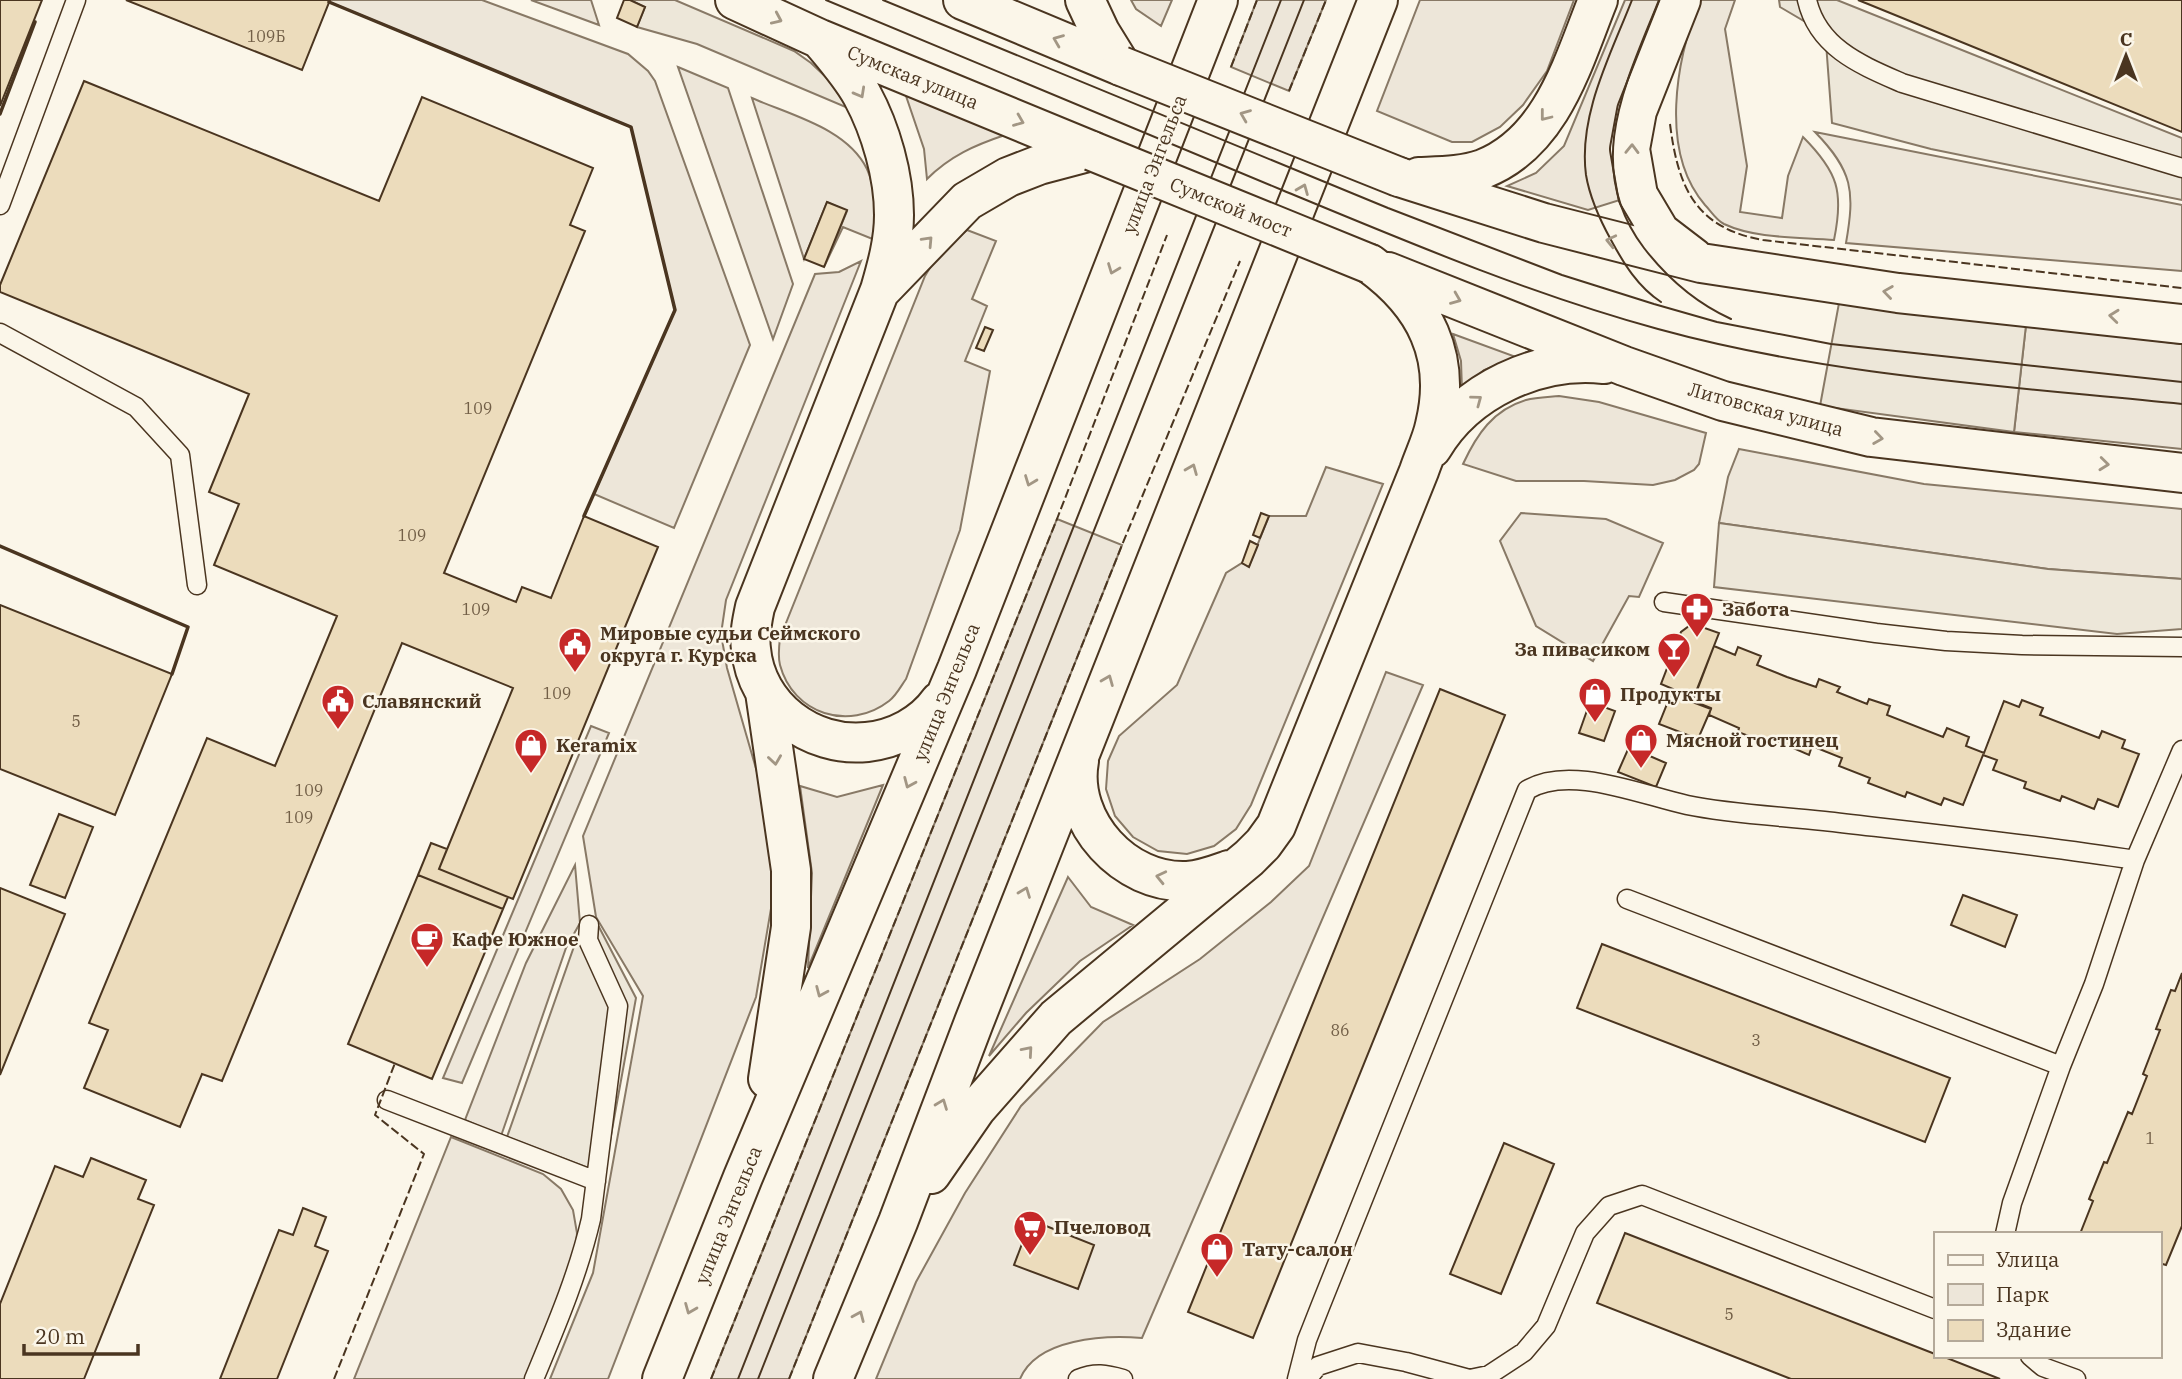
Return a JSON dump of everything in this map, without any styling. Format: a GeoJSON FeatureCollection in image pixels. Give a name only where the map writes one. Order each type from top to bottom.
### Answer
{"type":"FeatureCollection","features":[{"type":"Feature","properties":{"kind":"main road","name":"Сумская улица"},"geometry":{"type":"LineString","coordinates":[[735,0],[820,39],[1092,150]]}},
{"type":"Feature","properties":{"kind":"main road"},"geometry":{"type":"LineString","coordinates":[[963,0],[1399,177],[1544,223],[1701,263],[1898,293],[2182,324]]}},
{"type":"Feature","properties":{"kind":"main road"},"geometry":{"type":"LineString","coordinates":[[1085,0],[1100,32],[1121,66]]}},
{"type":"Feature","properties":{"kind":"main road","name":"улица Энгельса"},"geometry":{"type":"LineString","coordinates":[[662,1379],[743,1178],[948,689],[1218,0]]}},
{"type":"Feature","properties":{"kind":"main road"},"geometry":{"type":"LineString","coordinates":[[833,1379],[898,1222],[1083,744],[1378,0]]}},
{"type":"Feature","properties":{"kind":"main road"},"geometry":{"type":"LineString","coordinates":[[1399,177],[1446,176],[1483,169],[1518,148],[1550,112],[1598,0]]}},
{"type":"Feature","properties":{"kind":"main road"},"geometry":{"type":"LineString","coordinates":[[1681,0],[1637,111],[1630,149],[1637,195],[1660,232],[1701,263]]}},
{"type":"Feature","properties":{"kind":"main road"},"geometry":{"type":"LineString","coordinates":[[820,39],[852,79],[872,116],[893,188],[891,253],[880,290],[755,607],[750,628],[751,651],[765,692],[778,710],[814,735],[835,741],[879,741],[900,734],[935,707],[948,689]]}},
{"type":"Feature","properties":{"kind":"main road"},"geometry":{"type":"LineString","coordinates":[[880,290],[967,201],[1009,177],[1039,165],[1092,150]]}},
{"type":"Feature","properties":{"kind":"main road","name":"Сумской мост"},"geometry":{"type":"LineString","coordinates":[[1092,150],[1370,264]]}},
{"type":"Feature","properties":{"kind":"main road"},"geometry":{"type":"LineString","coordinates":[[898,1222],[976,1109],[1056,1018],[1249,858],[1264,844],[1276,826],[1419,471],[1435,427],[1440,400],[1440,374],[1425,322],[1392,280],[1370,264]]}},
{"type":"Feature","properties":{"kind":"main road","name":"Литовская улица"},"geometry":{"type":"LineString","coordinates":[[1370,264],[1624,366],[1723,401],[1871,437],[2182,472]]}},
{"type":"Feature","properties":{"kind":"main road"},"geometry":{"type":"LineString","coordinates":[[1419,471],[1438,439],[1462,411],[1490,391],[1521,375],[1554,366],[1589,362],[1624,366]]}},
{"type":"Feature","properties":{"kind":"main road"},"geometry":{"type":"LineString","coordinates":[[743,1178],[769,1075],[791,927],[791,870],[765,692]]}},
{"type":"Feature","properties":{"kind":"main road"},"geometry":{"type":"LineString","coordinates":[[1083,744],[1078,765],[1079,788],[1084,809],[1093,829],[1123,861],[1142,872],[1185,881],[1208,878],[1228,871],[1249,858]]}},
{"type":"Feature","properties":{"kind":"lane"},"geometry":{"type":"LineString","coordinates":[[0,205],[76,0]]}},
{"type":"Feature","properties":{"kind":"lane"},"geometry":{"type":"LineString","coordinates":[[1807,0],[1819,30],[1832,46],[1874,71],[1902,83],[2182,168]]}},
{"type":"Feature","properties":{"kind":"lane"},"geometry":{"type":"LineString","coordinates":[[0,333],[136,407],[180,455],[197,585]]}},
{"type":"Feature","properties":{"kind":"lane"},"geometry":{"type":"LineString","coordinates":[[1664,603],[1946,641],[2182,647]]}},
{"type":"Feature","properties":{"kind":"lane"},"geometry":{"type":"LineString","coordinates":[[2005,1232],[2012,1203],[2061,1066],[2094,984],[2135,860],[2182,750]]}},
{"type":"Feature","properties":{"kind":"lane"},"geometry":{"type":"LineString","coordinates":[[1297,1379],[1307,1340],[1527,790],[1550,781],[1591,782],[1689,806],[2059,848],[2135,860]]}},
{"type":"Feature","properties":{"kind":"lane"},"geometry":{"type":"LineString","coordinates":[[1627,899],[2061,1066]]}},
{"type":"Feature","properties":{"kind":"lane"},"geometry":{"type":"LineString","coordinates":[[534,1379],[583,1254],[596,1181],[618,1006],[588,940],[589,925]]}},
{"type":"Feature","properties":{"kind":"lane"},"geometry":{"type":"LineString","coordinates":[[387,1100],[596,1181]]}},
{"type":"Feature","properties":{"kind":"lane"},"geometry":{"type":"LineString","coordinates":[[1307,1379],[1318,1366],[1357,1353],[1406,1362],[1470,1379],[1489,1375],[1524,1352],[1546,1326],[1585,1233],[1609,1206],[1642,1195],[1934,1308]]}},
{"type":"Feature","properties":{"kind":"lane"},"geometry":{"type":"LineString","coordinates":[[2032,1358],[2043,1367],[2076,1379]]}},
{"type":"Feature","properties":{"kind":"lane"},"geometry":{"type":"LineString","coordinates":[[1078,1379],[1090,1374],[1105,1374],[1124,1379]]}},
{"type":"Feature","properties":{"kind":"green space"},"geometry":{"type":"Polygon","coordinates":[[[482,0],[628,54],[648,71],[655,81],[750,345],[674,528],[594,494],[675,310],[631,127],[329,2],[482,0]]]}},
{"type":"Feature","properties":{"kind":"green space"},"geometry":{"type":"Polygon","coordinates":[[[531,0],[591,0],[599,25],[531,0]]]}},
{"type":"Feature","properties":{"kind":"green space"},"geometry":{"type":"Polygon","coordinates":[[[1131,0],[1172,0],[1161,26],[1136,9],[1131,0]]]}},
{"type":"Feature","properties":{"kind":"green space"},"geometry":{"type":"Polygon","coordinates":[[[1257,0],[1326,0],[1289,91],[1231,67],[1257,0]]]}},
{"type":"Feature","properties":{"kind":"green space"},"geometry":{"type":"Polygon","coordinates":[[[1420,0],[1574,0],[1547,71],[1523,105],[1500,127],[1472,142],[1452,142],[1377,111],[1420,0]]]}},
{"type":"Feature","properties":{"kind":"green space"},"geometry":{"type":"Polygon","coordinates":[[[1625,0],[1665,0],[1623,199],[1588,210],[1507,186],[1536,173],[1564,146],[1625,0]]]}},
{"type":"Feature","properties":{"kind":"green space"},"geometry":{"type":"Polygon","coordinates":[[[1700,0],[1735,0],[1725,29],[1747,166],[1740,212],[1782,218],[1788,176],[1803,137],[1824,161],[1835,184],[1838,209],[1834,240],[1764,235],[1736,229],[1716,218],[1691,183],[1681,159],[1676,105],[1684,49],[1700,0]]]}},
{"type":"Feature","properties":{"kind":"green space"},"geometry":{"type":"Polygon","coordinates":[[[678,67],[728,88],[793,284],[773,339],[678,67]]]}},
{"type":"Feature","properties":{"kind":"green space"},"geometry":{"type":"Polygon","coordinates":[[[905,93],[1005,135],[963,152],[927,179],[924,149],[905,93]]]}},
{"type":"Feature","properties":{"kind":"green space"},"geometry":{"type":"Polygon","coordinates":[[[752,98],[816,124],[846,143],[858,155],[867,169],[872,186],[875,240],[843,227],[824,267],[847,211],[827,202],[804,259],[752,98]]]}},
{"type":"Feature","properties":{"kind":"green space"},"geometry":{"type":"Polygon","coordinates":[[[1815,132],[2182,205],[2182,271],[1846,243],[1850,209],[1848,183],[1837,158],[1815,132]]]}},
{"type":"Feature","properties":{"kind":"green space"},"geometry":{"type":"Polygon","coordinates":[[[967,230],[996,241],[972,299],[987,306],[965,361],[990,371],[960,530],[906,679],[896,694],[873,710],[857,715],[824,713],[797,696],[787,682],[779,662],[780,638],[925,276],[937,256],[967,230]]]}},
{"type":"Feature","properties":{"kind":"green space"},"geometry":{"type":"Polygon","coordinates":[[[861,261],[726,600],[721,634],[727,668],[757,772],[775,885],[756,997],[608,1379],[550,1379],[593,1273],[643,996],[596,917],[583,836],[815,274],[839,272],[861,261]]]}},
{"type":"Feature","properties":{"kind":"green space"},"geometry":{"type":"Polygon","coordinates":[[[2026,325],[2182,344],[2182,449],[2014,432],[2026,325]]]}},
{"type":"Feature","properties":{"kind":"green space"},"geometry":{"type":"Polygon","coordinates":[[[1453,334],[1516,357],[1484,370],[1462,390],[1461,361],[1453,334]]]}},
{"type":"Feature","properties":{"kind":"green space"},"geometry":{"type":"Polygon","coordinates":[[[1559,396],[1599,402],[1706,433],[1699,464],[1694,470],[1675,480],[1653,485],[1516,481],[1463,464],[1480,433],[1504,410],[1530,399],[1559,396]]]}},
{"type":"Feature","properties":{"kind":"green space"},"geometry":{"type":"Polygon","coordinates":[[[1739,449],[1924,484],[2182,509],[2182,579],[2048,569],[1719,523],[1728,477],[1739,449]]]}},
{"type":"Feature","properties":{"kind":"green space"},"geometry":{"type":"Polygon","coordinates":[[[1326,467],[1383,484],[1251,805],[1236,829],[1214,846],[1187,854],[1158,851],[1133,837],[1115,816],[1106,789],[1108,761],[1119,736],[1177,685],[1226,573],[1242,563],[1249,566],[1269,516],[1306,516],[1326,467]]]}},
{"type":"Feature","properties":{"kind":"green space"},"geometry":{"type":"Polygon","coordinates":[[[1521,513],[1606,519],[1663,543],[1639,597],[1629,596],[1593,661],[1536,626],[1500,541],[1521,513]]]}},
{"type":"Feature","properties":{"kind":"green space"},"geometry":{"type":"Polygon","coordinates":[[[1057,519],[1122,545],[789,1379],[711,1379],[1057,519]]]}},
{"type":"Feature","properties":{"kind":"green space"},"geometry":{"type":"Polygon","coordinates":[[[1386,672],[1423,685],[1142,1338],[1110,1337],[1056,1347],[1029,1365],[1020,1379],[876,1379],[916,1282],[965,1193],[1021,1106],[1103,1022],[1200,959],[1271,902],[1309,866],[1386,672]]]}},
{"type":"Feature","properties":{"kind":"green space"},"geometry":{"type":"Polygon","coordinates":[[[591,726],[609,733],[462,1083],[443,1078],[591,726]]]}},
{"type":"Feature","properties":{"kind":"green space"},"geometry":{"type":"Polygon","coordinates":[[[883,785],[808,968],[812,873],[800,786],[837,797],[883,785]]]}},
{"type":"Feature","properties":{"kind":"green space"},"geometry":{"type":"Polygon","coordinates":[[[575,865],[580,923],[566,948],[501,1136],[465,1120],[526,963],[575,865]]]}},
{"type":"Feature","properties":{"kind":"green space"},"geometry":{"type":"Polygon","coordinates":[[[1068,877],[1091,907],[1133,925],[1080,961],[1026,1013],[989,1056],[1068,877]]]}},
{"type":"Feature","properties":{"kind":"green space"},"geometry":{"type":"Polygon","coordinates":[[[451,1137],[543,1174],[561,1189],[573,1210],[577,1233],[575,1257],[526,1379],[354,1379],[451,1137]]]}},
{"type":"Feature","properties":{"kind":"shaded area"},"geometry":{"type":"Polygon","coordinates":[[[630,0],[675,0],[794,51],[829,80],[848,108],[697,44],[637,27],[645,7],[630,0]]]}},
{"type":"Feature","properties":{"kind":"shaded area"},"geometry":{"type":"Polygon","coordinates":[[[1779,0],[1837,0],[2182,138],[2182,200],[1931,149],[1832,123],[1826,43],[1819,30],[1780,7],[1779,0]]]}},
{"type":"Feature","properties":{"kind":"shaded area"},"geometry":{"type":"Polygon","coordinates":[[[1839,303],[2026,325],[2014,432],[1820,406],[1839,303]]]}},
{"type":"Feature","properties":{"kind":"shaded area"},"geometry":{"type":"Polygon","coordinates":[[[1719,523],[2048,569],[2182,579],[2182,629],[2117,634],[1714,587],[1719,523]]]}},
{"type":"Feature","properties":{"kind":"shaded area"},"geometry":{"type":"Polygon","coordinates":[[[599,927],[636,998],[604,1174],[507,1137],[577,938],[599,927]]]}},
{"type":"Feature","properties":{"kind":"building"},"geometry":{"type":"Polygon","coordinates":[[[0,0],[42,0],[0,106],[0,0]]]}},
{"type":"Feature","properties":{"kind":"building"},"geometry":{"type":"Polygon","coordinates":[[[126,0],[330,0],[302,70],[126,0]]]}},
{"type":"Feature","properties":{"kind":"building"},"geometry":{"type":"Polygon","coordinates":[[[624,0],[645,7],[637,27],[617,18],[624,0]]]}},
{"type":"Feature","properties":{"kind":"building"},"geometry":{"type":"Polygon","coordinates":[[[1858,0],[2182,0],[2182,132],[1868,4],[1858,0]]]}},
{"type":"Feature","properties":{"kind":"building"},"geometry":{"type":"Polygon","coordinates":[[[84,81],[379,201],[422,97],[593,168],[570,225],[585,231],[444,573],[516,602],[522,587],[551,598],[584,516],[658,547],[513,899],[439,869],[513,688],[402,643],[222,1081],[202,1074],[180,1127],[84,1088],[108,1030],[89,1023],[207,738],[275,766],[337,616],[214,565],[239,504],[209,492],[249,394],[0,292],[0,285],[84,81]]]}},
{"type":"Feature","properties":{"kind":"building"},"geometry":{"type":"Polygon","coordinates":[[[827,202],[847,210],[824,267],[804,259],[827,202]]]}},
{"type":"Feature","properties":{"kind":"building"},"geometry":{"type":"Polygon","coordinates":[[[985,327],[993,330],[984,351],[976,348],[985,327]]]}},
{"type":"Feature","properties":{"kind":"building"},"geometry":{"type":"Polygon","coordinates":[[[1261,513],[1269,516],[1260,538],[1253,535],[1261,513]]]}},
{"type":"Feature","properties":{"kind":"building"},"geometry":{"type":"Polygon","coordinates":[[[1250,541],[1258,545],[1249,567],[1242,563],[1250,541]]]}},
{"type":"Feature","properties":{"kind":"building"},"geometry":{"type":"Polygon","coordinates":[[[0,605],[172,674],[115,815],[0,769],[0,605]]]}},
{"type":"Feature","properties":{"kind":"building"},"geometry":{"type":"Polygon","coordinates":[[[1689,626],[1699,626],[1719,633],[1692,702],[1711,709],[1698,739],[1659,724],[1673,689],[1661,684],[1681,632],[1689,626]]]}},
{"type":"Feature","properties":{"kind":"building"},"geometry":{"type":"Polygon","coordinates":[[[1714,646],[1735,655],[1738,647],[1761,656],[1757,665],[1787,677],[1816,687],[1819,679],[1840,687],[1837,692],[1867,704],[1869,699],[1890,706],[1887,715],[1943,737],[1947,728],[1969,737],[1966,746],[1984,753],[2004,701],[2019,707],[2022,700],[2043,708],[2040,715],[2099,738],[2102,731],[2125,740],[2122,748],[2139,754],[2118,807],[2098,799],[2094,809],[2062,796],[2060,801],[2024,788],[2026,782],[1993,770],[1997,760],[1983,755],[1963,805],[1944,798],[1941,805],[1907,792],[1905,797],[1868,783],[1870,778],[1839,766],[1842,758],[1812,746],[1809,755],[1777,741],[1775,746],[1738,732],[1739,728],[1709,715],[1711,708],[1693,701],[1714,646]]]}},
{"type":"Feature","properties":{"kind":"building"},"geometry":{"type":"Polygon","coordinates":[[[1440,689],[1505,715],[1253,1338],[1188,1312],[1440,689]]]}},
{"type":"Feature","properties":{"kind":"building"},"geometry":{"type":"Polygon","coordinates":[[[1590,702],[1615,711],[1604,741],[1579,733],[1590,702]]]}},
{"type":"Feature","properties":{"kind":"building"},"geometry":{"type":"Polygon","coordinates":[[[1629,747],[1666,763],[1656,787],[1618,772],[1629,747]]]}},
{"type":"Feature","properties":{"kind":"building"},"geometry":{"type":"Polygon","coordinates":[[[59,814],[93,827],[65,898],[30,885],[59,814]]]}},
{"type":"Feature","properties":{"kind":"building"},"geometry":{"type":"Polygon","coordinates":[[[431,843],[447,849],[439,869],[508,897],[503,909],[418,875],[431,843]]]}},
{"type":"Feature","properties":{"kind":"building"},"geometry":{"type":"Polygon","coordinates":[[[418,875],[503,909],[432,1079],[348,1044],[418,875]]]}},
{"type":"Feature","properties":{"kind":"building"},"geometry":{"type":"Polygon","coordinates":[[[0,888],[65,914],[0,1075],[0,888]]]}},
{"type":"Feature","properties":{"kind":"building"},"geometry":{"type":"Polygon","coordinates":[[[1963,895],[2017,915],[2005,947],[1951,925],[1963,895]]]}},
{"type":"Feature","properties":{"kind":"building"},"geometry":{"type":"Polygon","coordinates":[[[1602,944],[1950,1078],[1925,1142],[1577,1008],[1602,944]]]}},
{"type":"Feature","properties":{"kind":"building"},"geometry":{"type":"Polygon","coordinates":[[[2182,973],[2182,1226],[2166,1265],[2161,1264],[2161,1232],[2081,1232],[2093,1201],[2089,1199],[2104,1162],[2107,1163],[2128,1112],[2132,1114],[2147,1076],[2143,1074],[2160,1030],[2156,1029],[2171,990],[2175,991],[2182,973]]]}},
{"type":"Feature","properties":{"kind":"building"},"geometry":{"type":"Polygon","coordinates":[[[1504,1143],[1554,1164],[1501,1294],[1450,1274],[1504,1143]]]}},
{"type":"Feature","properties":{"kind":"building"},"geometry":{"type":"Polygon","coordinates":[[[91,1158],[146,1180],[138,1199],[154,1205],[84,1379],[0,1379],[0,1304],[55,1166],[83,1177],[91,1158]]]}},
{"type":"Feature","properties":{"kind":"building"},"geometry":{"type":"Polygon","coordinates":[[[303,1208],[326,1217],[315,1246],[328,1251],[277,1379],[220,1379],[279,1230],[293,1235],[303,1208]]]}},
{"type":"Feature","properties":{"kind":"building"},"geometry":{"type":"Polygon","coordinates":[[[1031,1220],[1094,1245],[1078,1289],[1014,1265],[1031,1220]]]}},
{"type":"Feature","properties":{"kind":"building"},"geometry":{"type":"Polygon","coordinates":[[[1625,1233],[1934,1354],[1934,1358],[1947,1358],[2000,1379],[1791,1379],[1597,1303],[1625,1233]]]}},
{"type":"Feature","properties":{"kind":"tram line"},"geometry":{"type":"LineString","coordinates":[[826,0],[1421,247],[1610,315],[1722,345],[1853,369],[2182,404]]}},
{"type":"Feature","properties":{"kind":"tram line"},"geometry":{"type":"LineString","coordinates":[[883,0],[1388,208],[1562,275],[1654,304],[1717,322],[1831,344],[2182,382]]}},
{"type":"Feature","properties":{"kind":"tram line"},"geometry":{"type":"LineString","coordinates":[[738,1379],[1281,0]]}},
{"type":"Feature","properties":{"kind":"tram line"},"geometry":{"type":"LineString","coordinates":[[758,1379],[1304,0]]}},
{"type":"Feature","properties":{"kind":"tram line"},"geometry":{"type":"LineString","coordinates":[[1632,0],[1598,85],[1587,130],[1586,175],[1596,209],[1621,258],[1638,282],[1661,302]]}},
{"type":"Feature","properties":{"kind":"tram line"},"geometry":{"type":"LineString","coordinates":[[1659,0],[1623,93],[1613,155],[1616,186],[1625,217],[1653,259],[1694,298],[1731,319]]}},
{"type":"Feature","properties":{"kind":"fence"},"geometry":{"type":"LineString","coordinates":[[1231,67],[1257,0]]}},
{"type":"Feature","properties":{"kind":"fence"},"geometry":{"type":"LineString","coordinates":[[1289,91],[1326,0]]}},
{"type":"Feature","properties":{"kind":"fence"},"geometry":{"type":"LineString","coordinates":[[1670,124],[1678,167],[1694,201],[1706,215],[1721,226],[1740,234],[1763,240],[2182,288]]}},
{"type":"Feature","properties":{"kind":"fence"},"geometry":{"type":"LineString","coordinates":[[711,1379],[1057,519],[1167,235]]}},
{"type":"Feature","properties":{"kind":"fence"},"geometry":{"type":"LineString","coordinates":[[789,1379],[1122,545],[1240,261]]}},
{"type":"Feature","properties":{"kind":"fence"},"geometry":{"type":"LineString","coordinates":[[334,1379],[424,1154],[375,1115],[395,1063]]}},
{"type":"Feature","properties":{"kind":"wall"},"geometry":{"type":"LineString","coordinates":[[329,2],[631,127],[675,310],[584,516]]}},
{"type":"Feature","properties":{"kind":"wall"},"geometry":{"type":"LineString","coordinates":[[0,114],[35,22]]}},
{"type":"Feature","properties":{"kind":"wall"},"geometry":{"type":"LineString","coordinates":[[0,546],[188,627],[172,674]]}},
{"type":"Feature","properties":{"kind":"place","name":"Забота"},"geometry":{"type":"Point","coordinates":[1697,639]}},
{"type":"Feature","properties":{"kind":"place","name":"Мировые судьи Сеймского округа г. Курска"},"geometry":{"type":"Point","coordinates":[575,674]}},
{"type":"Feature","properties":{"kind":"place","name":"За пивасиком"},"geometry":{"type":"Point","coordinates":[1674,679]}},
{"type":"Feature","properties":{"kind":"place","name":"Продукты"},"geometry":{"type":"Point","coordinates":[1595,724]}},
{"type":"Feature","properties":{"kind":"place","name":"Славянский"},"geometry":{"type":"Point","coordinates":[338,731]}},
{"type":"Feature","properties":{"kind":"place","name":"Мясной гостинец"},"geometry":{"type":"Point","coordinates":[1641,770]}},
{"type":"Feature","properties":{"kind":"place","name":"Keramix"},"geometry":{"type":"Point","coordinates":[531,775]}},
{"type":"Feature","properties":{"kind":"place","name":"Кафе Южное"},"geometry":{"type":"Point","coordinates":[427,969]}},
{"type":"Feature","properties":{"kind":"place","name":"Пчеловод"},"geometry":{"type":"Point","coordinates":[1030,1257]}},
{"type":"Feature","properties":{"kind":"place","name":"Тату-салон"},"geometry":{"type":"Point","coordinates":[1217,1279]}}]}
